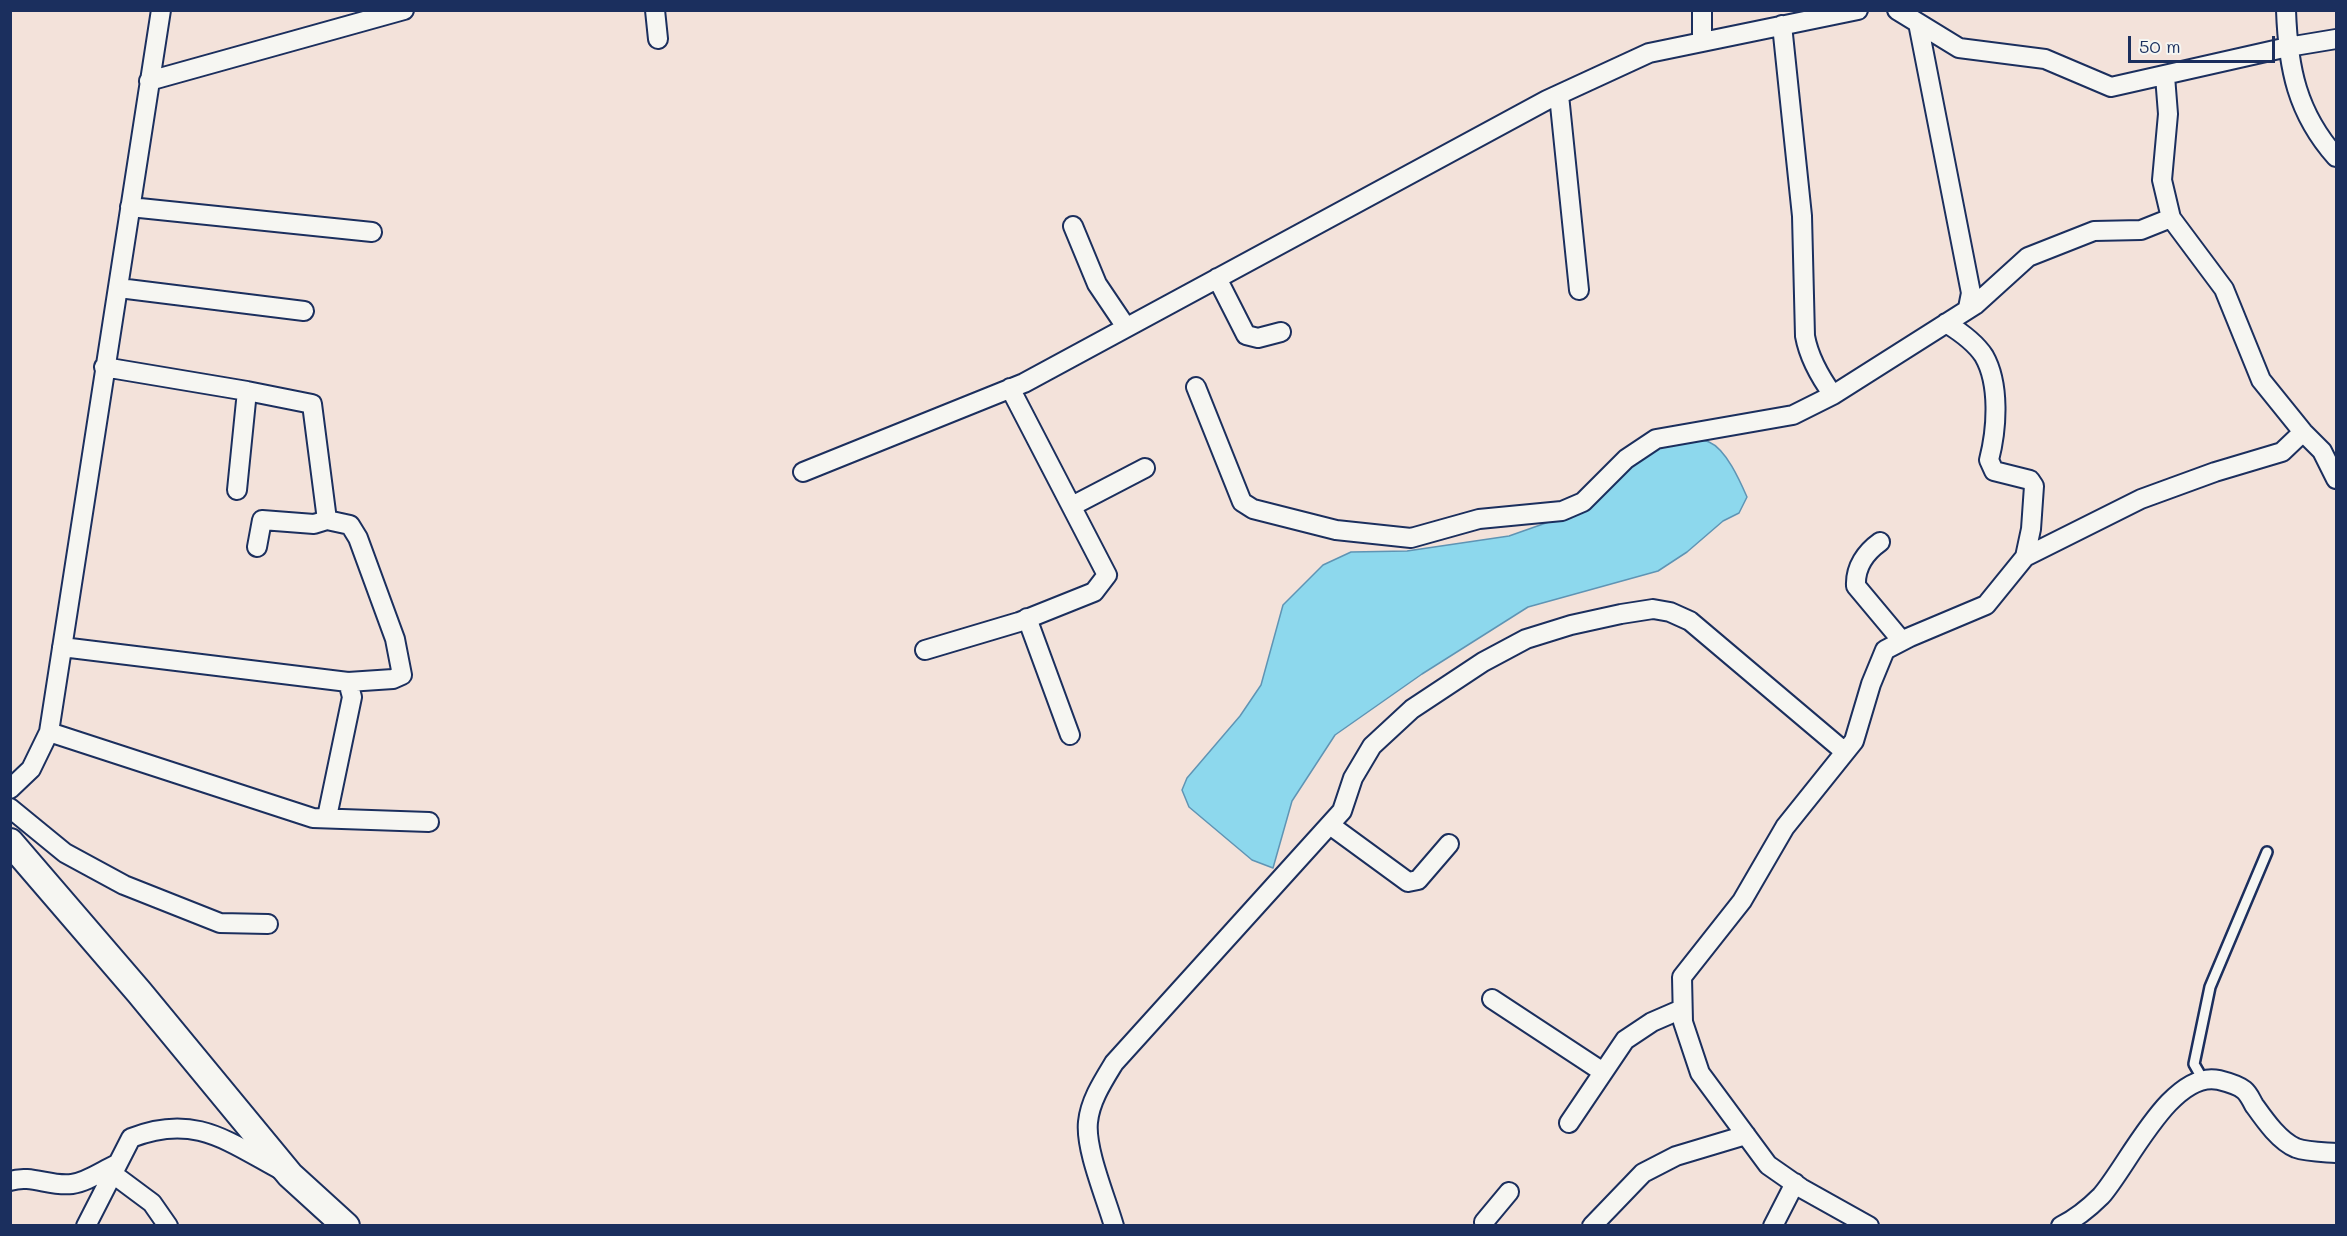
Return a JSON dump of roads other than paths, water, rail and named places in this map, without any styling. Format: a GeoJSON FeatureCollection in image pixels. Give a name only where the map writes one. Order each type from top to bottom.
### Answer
{"type":"FeatureCollection","features":[{"type":"Feature","properties":{"kind":"main road"},"geometry":{"type":"LineString","coordinates":[[10,842],[139,992],[290,1175],[346,1226]]}},
{"type":"Feature","properties":{"kind":"street"},"geometry":{"type":"LineString","coordinates":[[10,789],[31,768],[49,732],[161,10]]}},
{"type":"Feature","properties":{"kind":"street"},"geometry":{"type":"LineString","coordinates":[[149,81],[404,10]]}},
{"type":"Feature","properties":{"kind":"street"},"geometry":{"type":"LineString","coordinates":[[655,10],[658,39]]}},
{"type":"Feature","properties":{"kind":"street"},"geometry":{"type":"LineString","coordinates":[[1702,10],[1702,42]]}},
{"type":"Feature","properties":{"kind":"street"},"geometry":{"type":"LineString","coordinates":[[803,472],[1010,388],[1559,95],[1649,53],[1858,10]]}},
{"type":"Feature","properties":{"kind":"street"},"geometry":{"type":"LineString","coordinates":[[1897,10],[1915,18],[1959,48],[2045,59],[2111,87],[2288,47],[2337,39]]}},
{"type":"Feature","properties":{"kind":"street"},"geometry":{"type":"LineString","coordinates":[[2286,10],[2292,76],[2317,131],[2337,157]]}},
{"type":"Feature","properties":{"kind":"street"},"geometry":{"type":"LineString","coordinates":[[1915,18],[1971,293],[1968,308]]}},
{"type":"Feature","properties":{"kind":"street"},"geometry":{"type":"LineString","coordinates":[[1782,25],[1802,216],[1805,336],[1808,351],[1833,395]]}},
{"type":"Feature","properties":{"kind":"street"},"geometry":{"type":"LineString","coordinates":[[2165,76],[2169,114],[2162,180],[2171,218],[2224,289],[2261,380],[2303,432],[2329,449],[2337,479]]}},
{"type":"Feature","properties":{"kind":"street"},"geometry":{"type":"LineString","coordinates":[[1559,95],[1579,290]]}},
{"type":"Feature","properties":{"kind":"street"},"geometry":{"type":"LineString","coordinates":[[130,207],[372,232]]}},
{"type":"Feature","properties":{"kind":"street"},"geometry":{"type":"LineString","coordinates":[[1196,387],[1242,502],[1253,509],[1336,530],[1411,538],[1479,519],[1562,511],[1574,507],[1602,485],[1626,459],[1656,439],[1792,415],[1833,395],[1975,305],[2028,257],[2094,231],[2141,230],[2171,218]]}},
{"type":"Feature","properties":{"kind":"street"},"geometry":{"type":"LineString","coordinates":[[1073,226],[1097,284],[1126,327]]}},
{"type":"Feature","properties":{"kind":"street"},"geometry":{"type":"LineString","coordinates":[[1217,278],[1246,335],[1258,338],[1281,332]]}},
{"type":"Feature","properties":{"kind":"street"},"geometry":{"type":"LineString","coordinates":[[119,288],[304,311]]}},
{"type":"Feature","properties":{"kind":"street"},"geometry":{"type":"LineString","coordinates":[[1946,323],[1958,330],[1983,354],[1991,371],[1995,403],[1994,444],[1989,460],[1994,471],[2030,480],[2034,486],[2031,529],[2025,557]]}},
{"type":"Feature","properties":{"kind":"street"},"geometry":{"type":"LineString","coordinates":[[104,367],[312,404],[327,520]]}},
{"type":"Feature","properties":{"kind":"street"},"geometry":{"type":"LineString","coordinates":[[925,650],[1028,618],[1094,592],[1107,576],[1010,388]]}},
{"type":"Feature","properties":{"kind":"street"},"geometry":{"type":"LineString","coordinates":[[237,490],[247,391]]}},
{"type":"Feature","properties":{"kind":"street"},"geometry":{"type":"LineString","coordinates":[[1869,1226],[1768,1165],[1700,1073],[1683,1022],[1682,977],[1742,901],[1785,827],[1854,741],[1871,684],[1885,650],[1986,605],[2025,557],[2141,499],[2215,472],[2282,452],[2303,432]]}},
{"type":"Feature","properties":{"kind":"street"},"geometry":{"type":"LineString","coordinates":[[1072,506],[1145,468]]}},
{"type":"Feature","properties":{"kind":"street"},"geometry":{"type":"LineString","coordinates":[[62,647],[348,682],[393,679],[402,675],[395,639],[358,538],[350,525],[327,520],[314,524],[262,520],[257,547]]}},
{"type":"Feature","properties":{"kind":"street"},"geometry":{"type":"LineString","coordinates":[[1880,542],[1868,550],[1855,576],[1856,586],[1902,641]]}},
{"type":"Feature","properties":{"kind":"street"},"geometry":{"type":"LineString","coordinates":[[1114,1226],[1088,1139],[1088,1121],[1093,1101],[1114,1063],[1342,811],[1353,778],[1372,746],[1412,709],[1483,662],[1526,639],[1571,625],[1653,609],[1670,612],[1690,621],[1845,752]]}},
{"type":"Feature","properties":{"kind":"street"},"geometry":{"type":"LineString","coordinates":[[1028,618],[1070,735]]}},
{"type":"Feature","properties":{"kind":"street"},"geometry":{"type":"LineString","coordinates":[[327,817],[352,697],[348,682]]}},
{"type":"Feature","properties":{"kind":"street"},"geometry":{"type":"LineString","coordinates":[[49,732],[314,818],[429,822]]}},
{"type":"Feature","properties":{"kind":"street"},"geometry":{"type":"LineString","coordinates":[[10,808],[65,853],[124,885],[220,923],[267,924]]}},
{"type":"Feature","properties":{"kind":"street"},"geometry":{"type":"LineString","coordinates":[[1330,825],[1408,882],[1418,880],[1449,843]]}},
{"type":"Feature","properties":{"kind":"street"},"geometry":{"type":"LineString","coordinates":[[1492,999],[1604,1072]]}},
{"type":"Feature","properties":{"kind":"street"},"geometry":{"type":"LineString","coordinates":[[1569,1123],[1625,1040],[1652,1022],[1683,1009]]}},
{"type":"Feature","properties":{"kind":"street"},"geometry":{"type":"LineString","coordinates":[[2061,1226],[2081,1215],[2102,1194],[2153,1120],[2189,1084],[2202,1078],[2218,1080],[2240,1087],[2247,1092],[2253,1104],[2278,1134],[2295,1148],[2337,1154]]}},
{"type":"Feature","properties":{"kind":"street"},"geometry":{"type":"LineString","coordinates":[[86,1226],[131,1138],[152,1130],[181,1127],[211,1133],[290,1175]]}},
{"type":"Feature","properties":{"kind":"street"},"geometry":{"type":"LineString","coordinates":[[1592,1226],[1643,1173],[1676,1156],[1746,1135]]}},
{"type":"Feature","properties":{"kind":"street"},"geometry":{"type":"LineString","coordinates":[[10,1181],[22,1178],[55,1184],[73,1184],[114,1169]]}},
{"type":"Feature","properties":{"kind":"street"},"geometry":{"type":"LineString","coordinates":[[114,1169],[152,1203],[168,1226]]}},
{"type":"Feature","properties":{"kind":"street"},"geometry":{"type":"LineString","coordinates":[[1773,1226],[1795,1183]]}},
{"type":"Feature","properties":{"kind":"street"},"geometry":{"type":"LineString","coordinates":[[1485,1226],[1485,1222],[1509,1191]]}},
{"type":"Feature","properties":{"kind":"lane"},"geometry":{"type":"LineString","coordinates":[[2202,1078],[2194,1064],[2210,987],[2267,852]]}},
{"type":"Feature","properties":{"kind":"water"},"geometry":{"type":"Polygon","coordinates":[[[1685,440],[1709,442],[1727,458],[1747,497],[1739,513],[1723,521],[1687,552],[1658,571],[1528,607],[1422,674],[1335,735],[1292,801],[1273,868],[1252,860],[1189,807],[1182,790],[1187,778],[1240,716],[1261,685],[1283,605],[1323,565],[1351,552],[1407,551],[1509,536],[1580,511],[1639,455],[1685,440]]]}}]}
